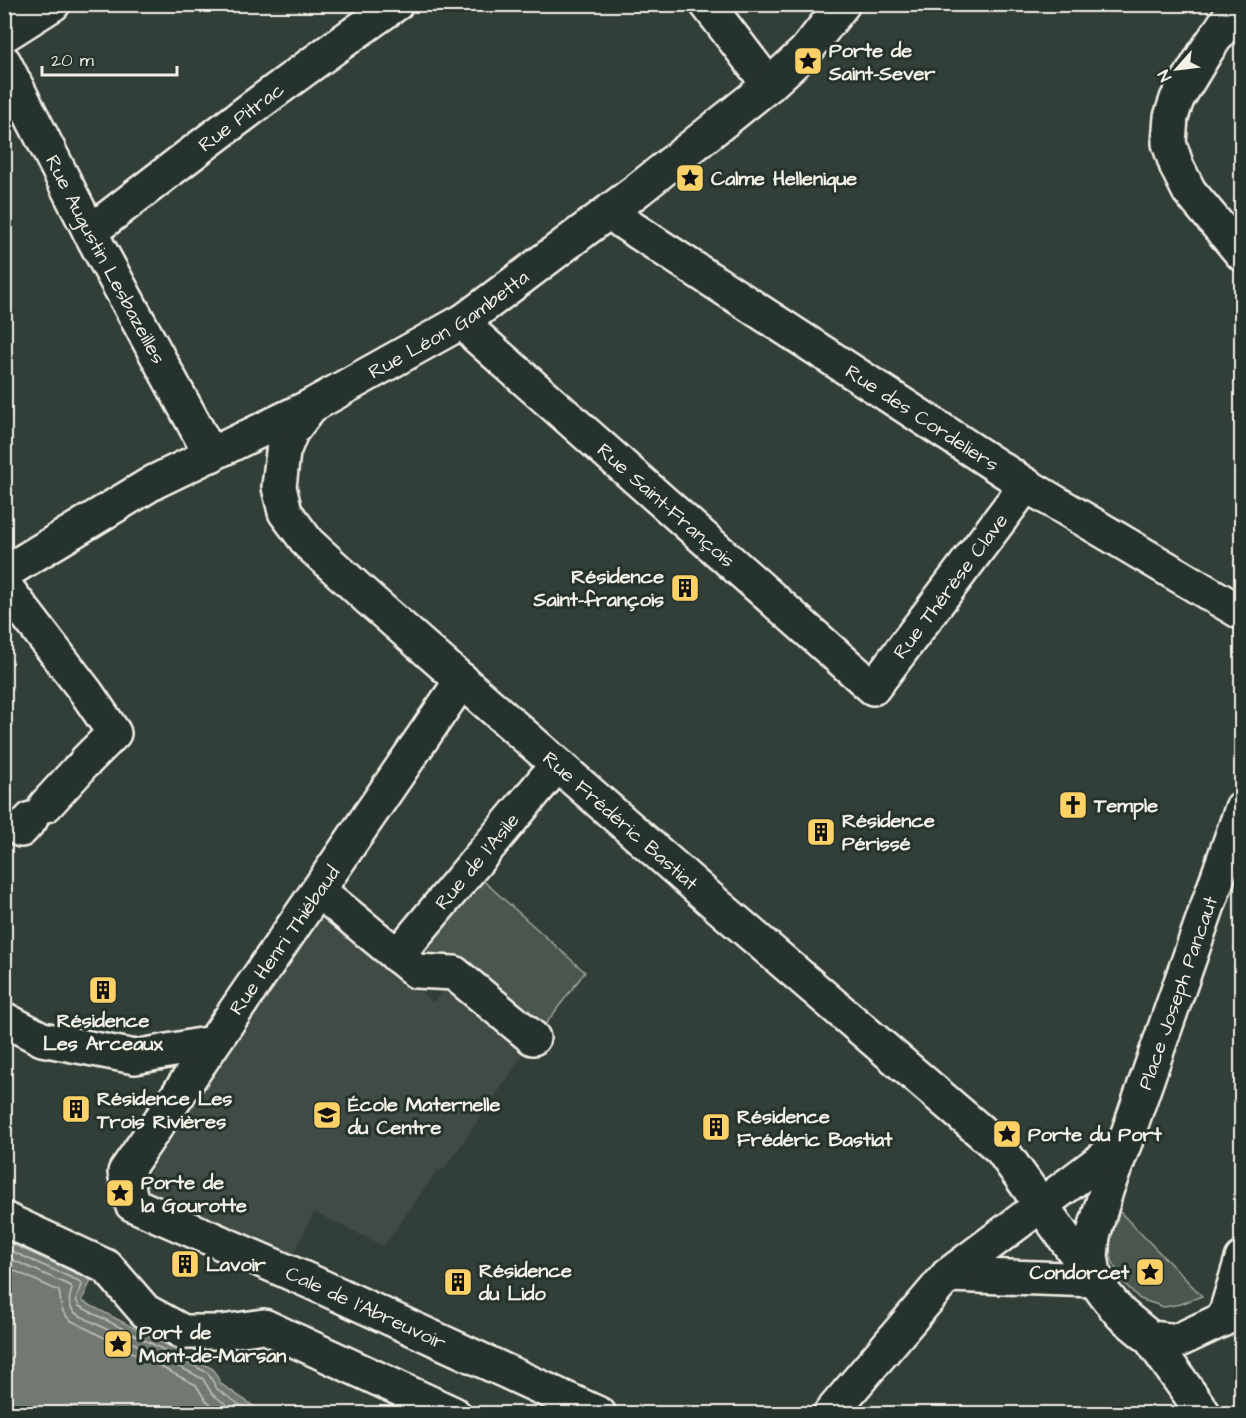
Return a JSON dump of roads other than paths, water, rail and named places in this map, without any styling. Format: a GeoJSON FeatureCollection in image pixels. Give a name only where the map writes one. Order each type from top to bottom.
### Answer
{"type":"FeatureCollection","features":[{"type":"Feature","properties":{"kind":"street"},"geometry":{"type":"LineString","coordinates":[[4,35],[53,4]]}},
{"type":"Feature","properties":{"kind":"street","name":"Rue Pitrac"},"geometry":{"type":"LineString","coordinates":[[90,232],[317,59],[396,4]]}},
{"type":"Feature","properties":{"kind":"street"},"geometry":{"type":"LineString","coordinates":[[707,4],[769,85]]}},
{"type":"Feature","properties":{"kind":"street","name":"Rue Léon Gambetta"},"geometry":{"type":"LineString","coordinates":[[4,573],[154,482],[311,406],[465,320],[610,212],[769,85],[805,52],[843,4]]}},
{"type":"Feature","properties":{"kind":"street"},"geometry":{"type":"LineString","coordinates":[[1238,4],[1177,99],[1171,117],[1169,143],[1177,167],[1189,191],[1242,254]]}},
{"type":"Feature","properties":{"kind":"street","name":"Rue Augustin Lesbazeilles"},"geometry":{"type":"LineString","coordinates":[[4,62],[90,232],[211,455]]}},
{"type":"Feature","properties":{"kind":"street","name":"Rue des Cordeliers"},"geometry":{"type":"LineString","coordinates":[[610,212],[1026,485],[1242,613]]}},
{"type":"Feature","properties":{"kind":"street","name":"Rue Saint-François"},"geometry":{"type":"LineString","coordinates":[[465,320],[476,336],[873,688]]}},
{"type":"Feature","properties":{"kind":"street","name":"Rue Frédéric Bastiat"},"geometry":{"type":"LineString","coordinates":[[311,406],[291,432],[283,452],[279,486],[285,512],[308,543],[557,765],[1001,1149],[1041,1205]]}},
{"type":"Feature","properties":{"kind":"street","name":"Rue Thérèse Clave"},"geometry":{"type":"LineString","coordinates":[[873,688],[1026,485]]}},
{"type":"Feature","properties":{"kind":"street"},"geometry":{"type":"LineString","coordinates":[[4,585],[86,692],[114,733],[23,828]]}},
{"type":"Feature","properties":{"kind":"street","name":"Rue Henri Thiébaud"},"geometry":{"type":"LineString","coordinates":[[132,1204],[125,1172],[462,680]]}},
{"type":"Feature","properties":{"kind":"street","name":"Rue de l'Asile"},"geometry":{"type":"LineString","coordinates":[[397,956],[557,765]]}},
{"type":"Feature","properties":{"kind":"street","name":"Place Joseph Pancaut"},"geometry":{"type":"LineString","coordinates":[[1095,1280],[1092,1256],[1093,1236],[1107,1188],[1242,808]]}},
{"type":"Feature","properties":{"kind":"street"},"geometry":{"type":"LineString","coordinates":[[319,891],[416,971],[454,973],[533,1038]]}},
{"type":"Feature","properties":{"kind":"street"},"geometry":{"type":"LineString","coordinates":[[4,1019],[42,1039],[135,1057],[212,1043]]}},
{"type":"Feature","properties":{"kind":"street"},"geometry":{"type":"LineString","coordinates":[[830,1413],[948,1275],[1125,1142]]}},
{"type":"Feature","properties":{"kind":"street","name":"Cale de l'Abreuvoir"},"geometry":{"type":"LineString","coordinates":[[132,1204],[309,1281],[599,1413]]}},
{"type":"Feature","properties":{"kind":"street"},"geometry":{"type":"LineString","coordinates":[[1041,1205],[1121,1314],[1150,1338],[1204,1413]]}},
{"type":"Feature","properties":{"kind":"street"},"geometry":{"type":"LineString","coordinates":[[4,1219],[107,1267],[145,1311],[183,1332],[222,1332],[264,1326],[454,1413]]}},
{"type":"Feature","properties":{"kind":"street"},"geometry":{"type":"LineString","coordinates":[[1150,1338],[1177,1341],[1224,1319],[1242,1259]]}},
{"type":"Feature","properties":{"kind":"street"},"geometry":{"type":"LineString","coordinates":[[948,1275],[1095,1280]]}},
{"type":"Feature","properties":{"kind":"water"},"geometry":{"type":"Polygon","coordinates":[[[5,1241],[91,1280],[82,1301],[213,1369],[221,1384],[264,1413],[5,1413],[5,1241]]]}},
{"type":"Feature","properties":{"kind":"place","name":"Porte de Saint-Sever"},"geometry":{"type":"Point","coordinates":[808,61]}},
{"type":"Feature","properties":{"kind":"place","name":"Calme Hellenique"},"geometry":{"type":"Point","coordinates":[690,178]}},
{"type":"Feature","properties":{"kind":"place","name":"Résidence Saint-françois"},"geometry":{"type":"Point","coordinates":[685,588]}},
{"type":"Feature","properties":{"kind":"place","name":"Temple"},"geometry":{"type":"Point","coordinates":[1073,805]}},
{"type":"Feature","properties":{"kind":"place","name":"Résidence Périssé"},"geometry":{"type":"Point","coordinates":[821,832]}},
{"type":"Feature","properties":{"kind":"place","name":"Résidence Les Arceaux"},"geometry":{"type":"Point","coordinates":[103,990]}},
{"type":"Feature","properties":{"kind":"place","name":"Résidence Les Trois Rivières"},"geometry":{"type":"Point","coordinates":[76,1109]}},
{"type":"Feature","properties":{"kind":"place","name":"École Maternelle du Centre"},"geometry":{"type":"Point","coordinates":[327,1115]}},
{"type":"Feature","properties":{"kind":"place","name":"Résidence Frédéric Bastiat"},"geometry":{"type":"Point","coordinates":[716,1127]}},
{"type":"Feature","properties":{"kind":"place","name":"Porte du Port"},"geometry":{"type":"Point","coordinates":[1007,1134]}},
{"type":"Feature","properties":{"kind":"place","name":"Porte de la Gourotte"},"geometry":{"type":"Point","coordinates":[120,1193]}},
{"type":"Feature","properties":{"kind":"place","name":"Lavoir"},"geometry":{"type":"Point","coordinates":[185,1264]}},
{"type":"Feature","properties":{"kind":"place","name":"Condorcet"},"geometry":{"type":"Point","coordinates":[1150,1272]}},
{"type":"Feature","properties":{"kind":"place","name":"Résidence du Lido"},"geometry":{"type":"Point","coordinates":[458,1282]}},
{"type":"Feature","properties":{"kind":"place","name":"Port de Mont-de-Marsan"},"geometry":{"type":"Point","coordinates":[118,1344]}}]}
